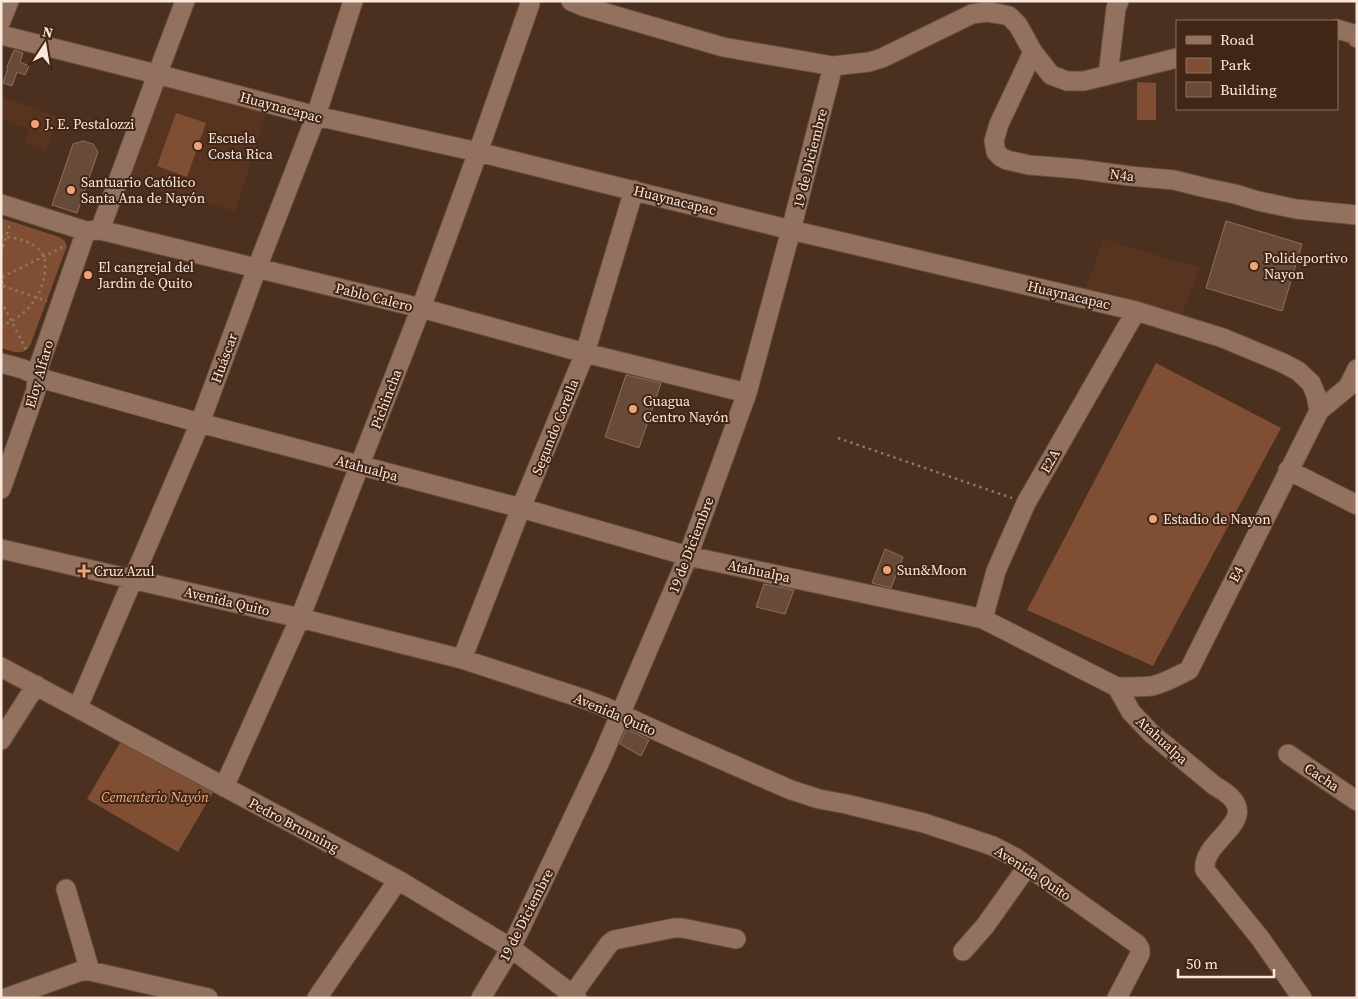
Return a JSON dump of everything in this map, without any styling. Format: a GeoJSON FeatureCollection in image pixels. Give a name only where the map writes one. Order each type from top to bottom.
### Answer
{"type":"FeatureCollection","features":[{"type":"Feature","properties":{"kind":"street"},"geometry":{"type":"LineString","coordinates":[[1,21],[9,1]]}},
{"type":"Feature","properties":{"kind":"street","name":"Eloy Alfaro"},"geometry":{"type":"LineString","coordinates":[[1,489],[36,390],[37,373],[90,232],[157,74],[185,1]]}},
{"type":"Feature","properties":{"kind":"street","name":"Huáscar"},"geometry":{"type":"LineString","coordinates":[[78,707],[200,424],[257,268],[316,116],[353,1]]}},
{"type":"Feature","properties":{"kind":"street"},"geometry":{"type":"LineString","coordinates":[[571,1],[585,7],[723,47],[833,66],[869,62],[882,58],[972,14],[987,12],[1009,16],[1018,25],[1033,52],[1051,75],[1067,81],[1084,81],[1176,58]]}},
{"type":"Feature","properties":{"kind":"street"},"geometry":{"type":"LineString","coordinates":[[1108,75],[1118,1]]}},
{"type":"Feature","properties":{"kind":"street","name":"Pichincha"},"geometry":{"type":"LineString","coordinates":[[224,787],[300,618],[421,308],[534,2]]}},
{"type":"Feature","properties":{"kind":"street"},"geometry":{"type":"LineString","coordinates":[[1338,29],[1354,34],[1357,38]]}},
{"type":"Feature","properties":{"kind":"street","name":"Huaynacapac"},"geometry":{"type":"LineString","coordinates":[[1,35],[316,116],[478,152],[791,230],[1136,311],[1223,338],[1284,363],[1298,371],[1310,383],[1316,395],[1319,411]]}},
{"type":"Feature","properties":{"kind":"street","name":"N4a"},"geometry":{"type":"LineString","coordinates":[[1033,52],[999,124],[994,141],[996,152],[1007,160],[1029,165],[1174,180],[1296,209],[1357,215]]}},
{"type":"Feature","properties":{"kind":"street","name":"19 de Diciembre"},"geometry":{"type":"LineString","coordinates":[[480,998],[511,948],[602,758],[688,556],[747,393],[833,66]]}},
{"type":"Feature","properties":{"kind":"street","name":"Segundo Corella"},"geometry":{"type":"LineString","coordinates":[[462,659],[585,353],[634,190]]}},
{"type":"Feature","properties":{"kind":"street","name":"Pablo Calero"},"geometry":{"type":"LineString","coordinates":[[1,204],[90,232],[257,268],[421,308],[585,353],[747,393]]}},
{"type":"Feature","properties":{"kind":"street","name":"E2A"},"geometry":{"type":"LineString","coordinates":[[982,619],[996,571],[1026,503],[1136,311]]}},
{"type":"Feature","properties":{"kind":"street","name":"Atahualpa"},"geometry":{"type":"LineString","coordinates":[[1,363],[37,373],[47,380],[200,424],[522,508],[688,556],[982,619],[1117,687],[1131,712],[1152,734],[1215,786],[1232,797],[1236,804],[1236,819],[1233,826],[1206,857],[1205,870],[1260,938],[1302,998]]}},
{"type":"Feature","properties":{"kind":"street"},"geometry":{"type":"LineString","coordinates":[[1319,411],[1348,387],[1357,369]]}},
{"type":"Feature","properties":{"kind":"street","name":"E4"},"geometry":{"type":"LineString","coordinates":[[1117,687],[1154,685],[1189,670],[1319,411]]}},
{"type":"Feature","properties":{"kind":"street"},"geometry":{"type":"LineString","coordinates":[[1288,470],[1357,505]]}},
{"type":"Feature","properties":{"kind":"street","name":"Avenida Quito"},"geometry":{"type":"LineString","coordinates":[[1,549],[300,618],[462,659],[578,697],[621,714],[791,790],[819,799],[932,826],[993,846],[1016,858],[1138,944],[1140,954],[1117,998]]}},
{"type":"Feature","properties":{"kind":"street","name":"Pedro Brunning"},"geometry":{"type":"LineString","coordinates":[[1,667],[398,880],[511,948],[575,996]]}},
{"type":"Feature","properties":{"kind":"street"},"geometry":{"type":"LineString","coordinates":[[1,740],[36,685]]}},
{"type":"Feature","properties":{"kind":"street","name":"Cacha"},"geometry":{"type":"LineString","coordinates":[[1288,754],[1357,801]]}},
{"type":"Feature","properties":{"kind":"street"},"geometry":{"type":"LineString","coordinates":[[963,951],[985,926],[1028,867]]}},
{"type":"Feature","properties":{"kind":"street"},"geometry":{"type":"LineString","coordinates":[[317,998],[398,880]]}},
{"type":"Feature","properties":{"kind":"street"},"geometry":{"type":"LineString","coordinates":[[66,888],[90,971]]}},
{"type":"Feature","properties":{"kind":"street"},"geometry":{"type":"LineString","coordinates":[[575,996],[609,944],[614,940],[674,928],[736,939]]}},
{"type":"Feature","properties":{"kind":"street"},"geometry":{"type":"LineString","coordinates":[[3,997],[81,971],[90,971],[208,998]]}},
{"type":"Feature","properties":{"kind":"path"},"geometry":{"type":"LineString","coordinates":[[1,253],[10,222]]}},
{"type":"Feature","properties":{"kind":"path"},"geometry":{"type":"LineString","coordinates":[[1,290],[3,286],[2,277],[90,232]]}},
{"type":"Feature","properties":{"kind":"path"},"geometry":{"type":"LineString","coordinates":[[1,236],[30,244],[44,256],[45,263],[43,283],[28,309],[12,322],[1,326]]}},
{"type":"Feature","properties":{"kind":"path"},"geometry":{"type":"LineString","coordinates":[[3,286],[52,304]]}},
{"type":"Feature","properties":{"kind":"path"},"geometry":{"type":"LineString","coordinates":[[1,301],[37,373]]}},
{"type":"Feature","properties":{"kind":"path"},"geometry":{"type":"LineString","coordinates":[[838,438],[1026,503]]}},
{"type":"Feature","properties":{"kind":"shaded area","name":"Escuela Costa Rica"},"geometry":{"type":"Polygon","coordinates":[[[161,82],[268,110],[235,211],[128,182],[161,82]]]}},
{"type":"Feature","properties":{"kind":"shaded area","name":"J. E. Pestalozzi"},"geometry":{"type":"Polygon","coordinates":[[[1,96],[59,117],[46,151],[24,143],[29,129],[1,119],[1,96]]]}},
{"type":"Feature","properties":{"kind":"shaded area"},"geometry":{"type":"Polygon","coordinates":[[[1103,239],[1200,268],[1182,315],[1086,289],[1103,239]]]}},
{"type":"Feature","properties":{"kind":"green space"},"geometry":{"type":"Polygon","coordinates":[[[1137,82],[1156,83],[1156,120],[1137,120],[1137,82]]]}},
{"type":"Feature","properties":{"kind":"green space"},"geometry":{"type":"Polygon","coordinates":[[[176,113],[206,123],[187,177],[157,166],[176,113]]]}},
{"type":"Feature","properties":{"kind":"green space"},"geometry":{"type":"Polygon","coordinates":[[[1,218],[59,237],[65,241],[67,246],[30,346],[20,352],[1,348],[1,218]]]}},
{"type":"Feature","properties":{"kind":"green space","name":"Estadio de Nayon"},"geometry":{"type":"Polygon","coordinates":[[[1156,363],[1281,428],[1153,666],[1027,610],[1156,363]]]}},
{"type":"Feature","properties":{"kind":"green space","name":"Cementerio Nayón"},"geometry":{"type":"Polygon","coordinates":[[[124,736],[215,789],[178,852],[87,799],[124,736]]]}},
{"type":"Feature","properties":{"kind":"building"},"geometry":{"type":"Polygon","coordinates":[[[14,50],[23,53],[20,62],[29,66],[25,75],[17,72],[12,86],[3,83],[14,50]]]}},
{"type":"Feature","properties":{"kind":"building","name":"Santuario Católico Santa Ana de Nayón"},"geometry":{"type":"Polygon","coordinates":[[[83,141],[93,144],[98,152],[77,213],[52,205],[73,144],[83,141]]]}},
{"type":"Feature","properties":{"kind":"building","name":"Polideportivo Nayon"},"geometry":{"type":"Polygon","coordinates":[[[1226,221],[1302,244],[1282,311],[1206,288],[1226,221]]]}},
{"type":"Feature","properties":{"kind":"building","name":"Guagua Centro Nayón"},"geometry":{"type":"Polygon","coordinates":[[[626,375],[661,383],[639,448],[605,437],[626,375]]]}},
{"type":"Feature","properties":{"kind":"building","name":"Sun&Moon"},"geometry":{"type":"Polygon","coordinates":[[[885,549],[903,557],[891,588],[872,583],[885,549]]]}},
{"type":"Feature","properties":{"kind":"building"},"geometry":{"type":"Polygon","coordinates":[[[764,584],[794,590],[785,614],[756,607],[764,584]]]}},
{"type":"Feature","properties":{"kind":"building"},"geometry":{"type":"Polygon","coordinates":[[[626,729],[649,740],[641,756],[620,744],[626,729]]]}},
{"type":"Feature","properties":{"kind":"place","name":"J. E. Pestalozzi"},"geometry":{"type":"Point","coordinates":[35,124]}},
{"type":"Feature","properties":{"kind":"place","name":"Escuela Costa Rica"},"geometry":{"type":"Point","coordinates":[198,146]}},
{"type":"Feature","properties":{"kind":"place","name":"Santuario Católico Santa Ana de Nayón"},"geometry":{"type":"Point","coordinates":[71,190]}},
{"type":"Feature","properties":{"kind":"place","name":"Polideportivo Nayon"},"geometry":{"type":"Point","coordinates":[1254,266]}},
{"type":"Feature","properties":{"kind":"place","name":"El cangrejal del Jardin de Quito"},"geometry":{"type":"Point","coordinates":[88,275]}},
{"type":"Feature","properties":{"kind":"place","name":"Guagua Centro Nayón"},"geometry":{"type":"Point","coordinates":[633,409]}},
{"type":"Feature","properties":{"kind":"place","name":"Estadio de Nayon"},"geometry":{"type":"Point","coordinates":[1153,519]}},
{"type":"Feature","properties":{"kind":"place","name":"Sun&Moon"},"geometry":{"type":"Point","coordinates":[887,570]}},
{"type":"Feature","properties":{"kind":"place","name":"Cruz Azul"},"geometry":{"type":"Point","coordinates":[84,571]}}]}
